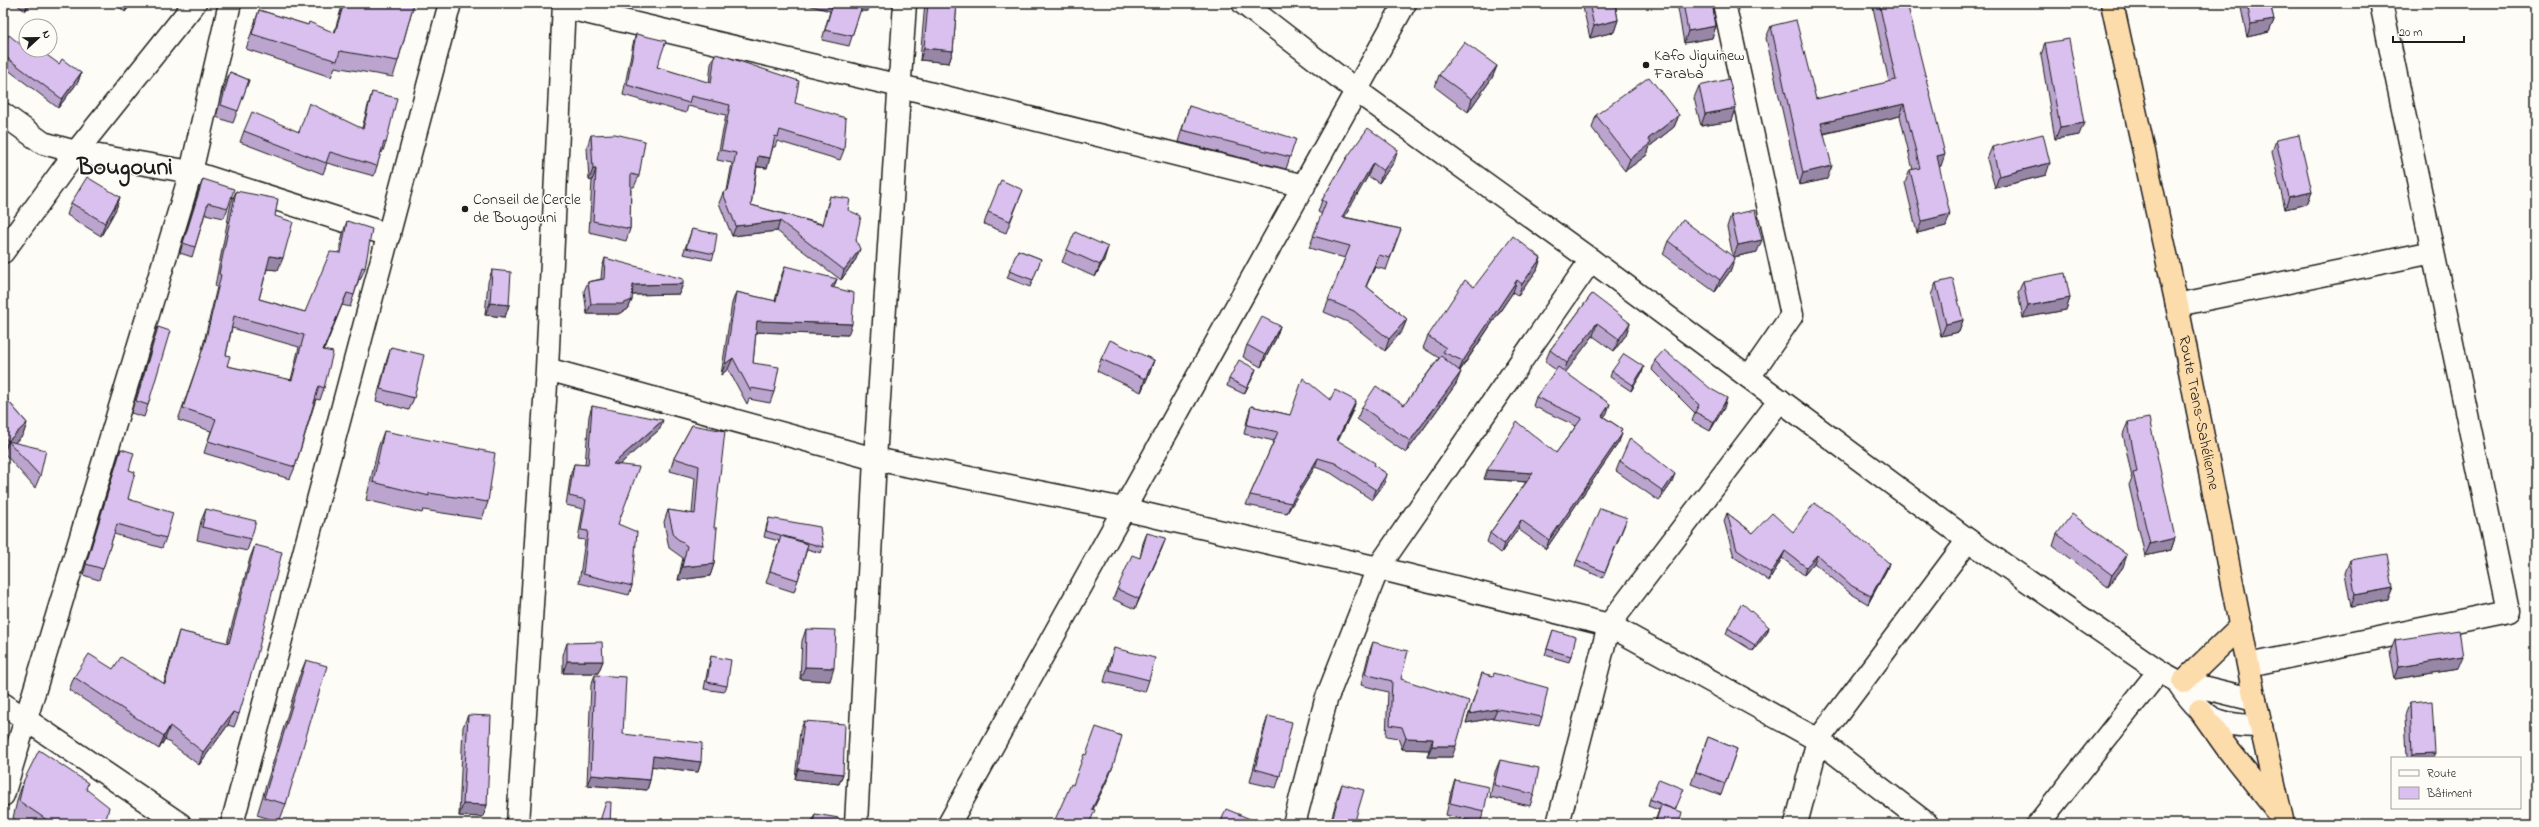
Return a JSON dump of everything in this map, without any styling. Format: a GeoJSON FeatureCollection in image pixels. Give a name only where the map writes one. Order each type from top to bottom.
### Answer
{"type":"FeatureCollection","features":[{"type":"Feature","properties":{"kind":"highway","name":"Route Trans-Sahélienne"},"geometry":{"type":"LineString","coordinates":[[2112,3],[2177,305],[2255,700],[2283,821]]}},
{"type":"Feature","properties":{"kind":"highway"},"geometry":{"type":"LineString","coordinates":[[2173,678],[2241,626]]}},
{"type":"Feature","properties":{"kind":"highway"},"geometry":{"type":"LineString","coordinates":[[2200,710],[2283,821]]}},
{"type":"Feature","properties":{"kind":"street"},"geometry":{"type":"LineString","coordinates":[[3,252],[76,152],[195,3]]}},
{"type":"Feature","properties":{"kind":"street"},"geometry":{"type":"LineString","coordinates":[[3,795],[191,172],[230,3]]}},
{"type":"Feature","properties":{"kind":"street"},"geometry":{"type":"LineString","coordinates":[[232,824],[450,3]]}},
{"type":"Feature","properties":{"kind":"street"},"geometry":{"type":"LineString","coordinates":[[856,824],[875,459],[905,3]]}},
{"type":"Feature","properties":{"kind":"street"},"geometry":{"type":"LineString","coordinates":[[1243,3],[1357,91],[1591,260],[1968,540],[2173,678],[2200,710],[2215,720],[2228,725],[2261,726]]}},
{"type":"Feature","properties":{"kind":"street"},"geometry":{"type":"LineString","coordinates":[[949,824],[1405,3]]}},
{"type":"Feature","properties":{"kind":"street"},"geometry":{"type":"LineString","coordinates":[[1724,3],[1792,315],[1749,377]]}},
{"type":"Feature","properties":{"kind":"street"},"geometry":{"type":"LineString","coordinates":[[2249,665],[2508,611],[2381,3]]}},
{"type":"Feature","properties":{"kind":"street"},"geometry":{"type":"LineString","coordinates":[[518,824],[546,369],[564,5],[1304,186]]}},
{"type":"Feature","properties":{"kind":"street"},"geometry":{"type":"LineString","coordinates":[[3,114],[43,143],[76,152],[191,172],[389,234]]}},
{"type":"Feature","properties":{"kind":"street"},"geometry":{"type":"LineString","coordinates":[[2177,305],[2433,252]]}},
{"type":"Feature","properties":{"kind":"street"},"geometry":{"type":"LineString","coordinates":[[1294,824],[1326,700],[1378,568],[1591,260]]}},
{"type":"Feature","properties":{"kind":"street"},"geometry":{"type":"LineString","coordinates":[[546,369],[875,459],[1123,509],[1378,568],[1608,625],[1818,740],[1927,824]]}},
{"type":"Feature","properties":{"kind":"street"},"geometry":{"type":"LineString","coordinates":[[1558,824],[1608,625],[1780,400]]}},
{"type":"Feature","properties":{"kind":"street"},"geometry":{"type":"LineString","coordinates":[[1796,824],[1818,740],[1968,540]]}},
{"type":"Feature","properties":{"kind":"street"},"geometry":{"type":"LineString","coordinates":[[2173,678],[2255,700]]}},
{"type":"Feature","properties":{"kind":"street"},"geometry":{"type":"LineString","coordinates":[[2038,824],[2173,678]]}},
{"type":"Feature","properties":{"kind":"street"},"geometry":{"type":"LineString","coordinates":[[3,704],[180,824]]}},
{"type":"Feature","properties":{"kind":"building"},"geometry":{"type":"Polygon","coordinates":[[[344,3],[414,3],[398,61],[340,51],[337,61],[252,34],[259,10],[308,25],[309,22],[335,33],[344,3]]]}},
{"type":"Feature","properties":{"kind":"building"},"geometry":{"type":"Polygon","coordinates":[[[833,3],[863,3],[852,36],[825,30],[833,3]]]}},
{"type":"Feature","properties":{"kind":"building"},"geometry":{"type":"Polygon","coordinates":[[[928,3],[957,3],[953,51],[924,48],[928,3]]]}},
{"type":"Feature","properties":{"kind":"building"},"geometry":{"type":"Polygon","coordinates":[[[1589,3],[1615,3],[1618,20],[1594,26],[1589,3]]]}},
{"type":"Feature","properties":{"kind":"building"},"geometry":{"type":"Polygon","coordinates":[[[1683,3],[1712,3],[1716,26],[1688,31],[1683,3]]]}},
{"type":"Feature","properties":{"kind":"building"},"geometry":{"type":"Polygon","coordinates":[[[1879,3],[1907,3],[1945,154],[1937,156],[1950,214],[1922,221],[1910,170],[1920,168],[1904,104],[1821,123],[1832,166],[1803,173],[1771,26],[1796,20],[1816,99],[1896,80],[1879,3]]]}},
{"type":"Feature","properties":{"kind":"building"},"geometry":{"type":"Polygon","coordinates":[[[2247,3],[2270,3],[2274,20],[2251,24],[2247,3]]]}},
{"type":"Feature","properties":{"kind":"building"},"geometry":{"type":"Polygon","coordinates":[[[636,34],[666,41],[657,67],[711,83],[715,54],[727,57],[799,81],[795,103],[846,118],[844,150],[780,130],[778,137],[775,136],[770,158],[758,156],[751,205],[823,225],[830,196],[850,199],[848,210],[861,216],[856,240],[860,249],[844,270],[780,221],[736,226],[723,193],[728,190],[736,153],[721,150],[730,105],[691,96],[689,103],[627,85],[636,34]]]}},
{"type":"Feature","properties":{"kind":"building"},"geometry":{"type":"Polygon","coordinates":[[[9,35],[18,42],[18,58],[51,58],[59,64],[62,59],[81,73],[62,99],[3,55],[3,43],[9,35]]]}},
{"type":"Feature","properties":{"kind":"building"},"geometry":{"type":"Polygon","coordinates":[[[2069,39],[2084,123],[2060,127],[2045,43],[2069,39]]]}},
{"type":"Feature","properties":{"kind":"building"},"geometry":{"type":"Polygon","coordinates":[[[1464,42],[1497,66],[1472,99],[1439,75],[1464,42]]]}},
{"type":"Feature","properties":{"kind":"building"},"geometry":{"type":"Polygon","coordinates":[[[230,72],[249,80],[238,111],[221,105],[230,72]]]}},
{"type":"Feature","properties":{"kind":"building"},"geometry":{"type":"Polygon","coordinates":[[[1649,77],[1679,115],[1648,139],[1651,143],[1630,159],[1596,115],[1649,77]]]}},
{"type":"Feature","properties":{"kind":"building"},"geometry":{"type":"Polygon","coordinates":[[[1729,79],[1736,108],[1705,114],[1699,86],[1729,79]]]}},
{"type":"Feature","properties":{"kind":"building"},"geometry":{"type":"Polygon","coordinates":[[[372,92],[397,98],[386,143],[384,142],[377,166],[330,152],[326,163],[244,131],[252,112],[299,132],[309,103],[363,129],[372,92]]]}},
{"type":"Feature","properties":{"kind":"building"},"geometry":{"type":"Polygon","coordinates":[[[1189,106],[1296,139],[1290,157],[1182,130],[1189,106]]]}},
{"type":"Feature","properties":{"kind":"building"},"geometry":{"type":"Polygon","coordinates":[[[1368,128],[1398,150],[1383,171],[1373,163],[1342,217],[1401,229],[1390,258],[1379,255],[1366,286],[1407,319],[1389,339],[1354,311],[1328,300],[1350,246],[1313,236],[1326,202],[1322,200],[1348,156],[1368,128]]]}},
{"type":"Feature","properties":{"kind":"building"},"geometry":{"type":"Polygon","coordinates":[[[615,134],[645,141],[639,176],[631,174],[630,229],[593,221],[596,169],[593,169],[591,135],[615,134]]]}},
{"type":"Feature","properties":{"kind":"building"},"geometry":{"type":"Polygon","coordinates":[[[2043,134],[2050,163],[1999,176],[1992,147],[2043,134]]]}},
{"type":"Feature","properties":{"kind":"building"},"geometry":{"type":"Polygon","coordinates":[[[2299,135],[2312,192],[2289,197],[2276,140],[2299,135]]]}},
{"type":"Feature","properties":{"kind":"building"},"geometry":{"type":"Polygon","coordinates":[[[87,177],[120,197],[105,223],[71,203],[87,177]]]}},
{"type":"Feature","properties":{"kind":"building"},"geometry":{"type":"Polygon","coordinates":[[[203,179],[234,189],[228,208],[208,203],[195,247],[183,243],[203,179]]]}},
{"type":"Feature","properties":{"kind":"building"},"geometry":{"type":"Polygon","coordinates":[[[1001,180],[1023,190],[1010,221],[988,212],[1001,180]]]}},
{"type":"Feature","properties":{"kind":"building"},"geometry":{"type":"Polygon","coordinates":[[[236,191],[278,199],[275,216],[293,222],[283,258],[270,256],[259,299],[305,312],[330,252],[341,253],[347,221],[372,229],[365,268],[362,267],[354,295],[347,293],[323,350],[333,352],[324,388],[319,386],[295,467],[208,441],[216,419],[183,408],[205,342],[221,275],[219,274],[236,191]],[[234,316],[226,355],[230,356],[227,366],[292,380],[304,335],[234,316]]]}},
{"type":"Feature","properties":{"kind":"building"},"geometry":{"type":"Polygon","coordinates":[[[1755,210],[1762,240],[1738,245],[1731,215],[1755,210]]]}},
{"type":"Feature","properties":{"kind":"building"},"geometry":{"type":"Polygon","coordinates":[[[1683,220],[1735,258],[1720,280],[1668,241],[1683,220]]]}},
{"type":"Feature","properties":{"kind":"building"},"geometry":{"type":"Polygon","coordinates":[[[692,229],[717,234],[714,254],[686,248],[692,229]]]}},
{"type":"Feature","properties":{"kind":"building"},"geometry":{"type":"Polygon","coordinates":[[[1075,232],[1108,247],[1100,265],[1067,250],[1075,232]]]}},
{"type":"Feature","properties":{"kind":"building"},"geometry":{"type":"Polygon","coordinates":[[[1513,236],[1541,258],[1522,284],[1517,280],[1463,361],[1443,352],[1446,348],[1428,336],[1465,280],[1474,287],[1513,236]]]}},
{"type":"Feature","properties":{"kind":"building"},"geometry":{"type":"Polygon","coordinates":[[[1018,250],[1041,259],[1033,280],[1009,271],[1018,250]]]}},
{"type":"Feature","properties":{"kind":"building"},"geometry":{"type":"Polygon","coordinates":[[[605,258],[683,279],[683,284],[633,285],[632,300],[622,304],[591,304],[588,282],[604,279],[605,258]]]}},
{"type":"Feature","properties":{"kind":"building"},"geometry":{"type":"Polygon","coordinates":[[[785,266],[837,279],[831,287],[854,293],[852,324],[757,321],[753,363],[779,367],[774,392],[751,388],[751,392],[733,358],[725,364],[736,292],[776,301],[785,266]]]}},
{"type":"Feature","properties":{"kind":"building"},"geometry":{"type":"Polygon","coordinates":[[[492,270],[511,272],[509,305],[490,303],[492,270]]]}},
{"type":"Feature","properties":{"kind":"building"},"geometry":{"type":"Polygon","coordinates":[[[2065,273],[2070,298],[2028,306],[2023,281],[2065,273]]]}},
{"type":"Feature","properties":{"kind":"building"},"geometry":{"type":"Polygon","coordinates":[[[1953,279],[1963,320],[1946,324],[1936,283],[1953,279]]]}},
{"type":"Feature","properties":{"kind":"building"},"geometry":{"type":"Polygon","coordinates":[[[1592,294],[1630,323],[1619,339],[1597,323],[1567,363],[1550,350],[1592,294]]]}},
{"type":"Feature","properties":{"kind":"building"},"geometry":{"type":"Polygon","coordinates":[[[1262,317],[1280,326],[1265,355],[1247,345],[1262,317]]]}},
{"type":"Feature","properties":{"kind":"building"},"geometry":{"type":"Polygon","coordinates":[[[158,327],[170,331],[148,405],[136,401],[158,327]]]}},
{"type":"Feature","properties":{"kind":"building"},"geometry":{"type":"Polygon","coordinates":[[[1110,340],[1154,360],[1145,379],[1101,359],[1110,340]]]}},
{"type":"Feature","properties":{"kind":"building"},"geometry":{"type":"Polygon","coordinates":[[[391,347],[424,355],[414,398],[380,389],[391,347]]]}},
{"type":"Feature","properties":{"kind":"building"},"geometry":{"type":"Polygon","coordinates":[[[1664,350],[1711,389],[1727,398],[1714,422],[1695,412],[1699,405],[1655,360],[1664,350]]]}},
{"type":"Feature","properties":{"kind":"building"},"geometry":{"type":"Polygon","coordinates":[[[1624,354],[1644,367],[1633,385],[1612,371],[1624,354]]]}},
{"type":"Feature","properties":{"kind":"building"},"geometry":{"type":"Polygon","coordinates":[[[1441,356],[1461,372],[1410,441],[1362,407],[1376,386],[1404,405],[1441,356]]]}},
{"type":"Feature","properties":{"kind":"building"},"geometry":{"type":"Polygon","coordinates":[[[1239,360],[1256,369],[1247,388],[1229,379],[1239,360]]]}},
{"type":"Feature","properties":{"kind":"building"},"geometry":{"type":"Polygon","coordinates":[[[1558,367],[1610,404],[1602,416],[1622,429],[1620,432],[1622,434],[1549,540],[1521,520],[1504,544],[1490,533],[1533,473],[1487,470],[1517,422],[1556,453],[1582,418],[1536,397],[1558,367]]]}},
{"type":"Feature","properties":{"kind":"building"},"geometry":{"type":"Polygon","coordinates":[[[1303,378],[1330,400],[1335,390],[1356,401],[1337,440],[1375,463],[1374,465],[1387,474],[1376,490],[1335,463],[1318,458],[1291,503],[1250,495],[1278,432],[1247,425],[1251,406],[1290,415],[1303,378]]]}},
{"type":"Feature","properties":{"kind":"building"},"geometry":{"type":"Polygon","coordinates":[[[3,395],[27,423],[8,441],[3,435],[3,395]]]}},
{"type":"Feature","properties":{"kind":"building"},"geometry":{"type":"Polygon","coordinates":[[[592,406],[663,420],[613,464],[639,467],[618,524],[637,532],[632,586],[583,574],[588,531],[581,530],[586,500],[569,496],[574,464],[588,465],[592,406]]]}},
{"type":"Feature","properties":{"kind":"building"},"geometry":{"type":"Polygon","coordinates":[[[2149,418],[2175,538],[2150,544],[2133,473],[2137,472],[2128,422],[2149,418]]]}},
{"type":"Feature","properties":{"kind":"building"},"geometry":{"type":"Polygon","coordinates":[[[692,425],[725,431],[714,528],[717,528],[714,564],[682,567],[687,546],[674,536],[668,510],[695,514],[699,466],[674,458],[692,425]]]}},
{"type":"Feature","properties":{"kind":"building"},"geometry":{"type":"Polygon","coordinates":[[[384,431],[495,453],[488,502],[429,493],[429,496],[373,482],[384,431]]]}},
{"type":"Feature","properties":{"kind":"building"},"geometry":{"type":"Polygon","coordinates":[[[1630,438],[1675,474],[1663,491],[1620,461],[1630,438]]]}},
{"type":"Feature","properties":{"kind":"building"},"geometry":{"type":"Polygon","coordinates":[[[8,441],[46,450],[40,476],[8,441]]]}},
{"type":"Feature","properties":{"kind":"building"},"geometry":{"type":"Polygon","coordinates":[[[121,449],[134,453],[129,470],[135,472],[128,499],[173,513],[166,538],[117,524],[103,569],[86,564],[121,449]]]}},
{"type":"Feature","properties":{"kind":"building"},"geometry":{"type":"Polygon","coordinates":[[[1814,503],[1830,513],[1889,563],[1871,596],[1852,586],[1817,555],[1806,567],[1785,551],[1771,573],[1737,550],[1727,513],[1753,533],[1772,513],[1793,532],[1814,503]]]}},
{"type":"Feature","properties":{"kind":"building"},"geometry":{"type":"Polygon","coordinates":[[[1600,508],[1627,518],[1605,572],[1577,560],[1600,508]]]}},
{"type":"Feature","properties":{"kind":"building"},"geometry":{"type":"Polygon","coordinates":[[[206,509],[256,521],[251,539],[202,527],[206,509]]]}},
{"type":"Feature","properties":{"kind":"building"},"geometry":{"type":"Polygon","coordinates":[[[2072,514],[2127,555],[2112,575],[2057,534],[2072,514]]]}},
{"type":"Feature","properties":{"kind":"building"},"geometry":{"type":"Polygon","coordinates":[[[769,518],[820,527],[823,547],[766,531],[769,518]]]}},
{"type":"Feature","properties":{"kind":"building"},"geometry":{"type":"Polygon","coordinates":[[[1147,533],[1166,538],[1139,599],[1117,589],[1132,555],[1140,558],[1147,533]]]}},
{"type":"Feature","properties":{"kind":"building"},"geometry":{"type":"Polygon","coordinates":[[[781,536],[808,544],[798,580],[770,571],[781,536]]]}},
{"type":"Feature","properties":{"kind":"building"},"geometry":{"type":"Polygon","coordinates":[[[255,545],[282,552],[257,655],[239,714],[233,712],[203,752],[170,726],[164,736],[74,677],[89,654],[113,669],[121,657],[165,684],[179,631],[229,643],[255,545]]]}},
{"type":"Feature","properties":{"kind":"building"},"geometry":{"type":"Polygon","coordinates":[[[2387,554],[2393,588],[2355,595],[2350,560],[2387,554]]]}},
{"type":"Feature","properties":{"kind":"building"},"geometry":{"type":"Polygon","coordinates":[[[1742,603],[1769,627],[1755,645],[1728,628],[1742,603]]]}},
{"type":"Feature","properties":{"kind":"building"},"geometry":{"type":"Polygon","coordinates":[[[806,629],[836,630],[834,668],[805,667],[806,629]]]}},
{"type":"Feature","properties":{"kind":"building"},"geometry":{"type":"Polygon","coordinates":[[[1553,630],[1576,637],[1571,656],[1547,649],[1553,630]]]}},
{"type":"Feature","properties":{"kind":"building"},"geometry":{"type":"Polygon","coordinates":[[[2459,630],[2463,657],[2399,667],[2395,640],[2459,630]]]}},
{"type":"Feature","properties":{"kind":"building"},"geometry":{"type":"Polygon","coordinates":[[[602,642],[603,661],[567,661],[567,643],[602,642]]]}},
{"type":"Feature","properties":{"kind":"building"},"geometry":{"type":"Polygon","coordinates":[[[1373,642],[1408,651],[1401,679],[1469,701],[1456,746],[1432,746],[1433,739],[1406,738],[1402,727],[1390,725],[1392,681],[1365,674],[1373,642]]]}},
{"type":"Feature","properties":{"kind":"building"},"geometry":{"type":"Polygon","coordinates":[[[1114,648],[1155,658],[1149,680],[1109,670],[1114,648]]]}},
{"type":"Feature","properties":{"kind":"building"},"geometry":{"type":"Polygon","coordinates":[[[711,656],[731,660],[727,686],[707,682],[711,656]]]}},
{"type":"Feature","properties":{"kind":"building"},"geometry":{"type":"Polygon","coordinates":[[[306,660],[327,666],[286,804],[264,798],[306,660]]]}},
{"type":"Feature","properties":{"kind":"building"},"geometry":{"type":"Polygon","coordinates":[[[1482,673],[1493,676],[1494,673],[1548,688],[1542,717],[1497,709],[1469,714],[1482,673]]]}},
{"type":"Feature","properties":{"kind":"building"},"geometry":{"type":"Polygon","coordinates":[[[595,675],[626,677],[623,734],[702,743],[701,762],[653,756],[650,780],[591,775],[595,675]]]}},
{"type":"Feature","properties":{"kind":"building"},"geometry":{"type":"Polygon","coordinates":[[[2432,701],[2435,754],[2412,755],[2410,703],[2432,701]]]}},
{"type":"Feature","properties":{"kind":"building"},"geometry":{"type":"Polygon","coordinates":[[[468,715],[491,716],[487,805],[463,804],[468,715]]]}},
{"type":"Feature","properties":{"kind":"building"},"geometry":{"type":"Polygon","coordinates":[[[1268,716],[1292,722],[1280,776],[1255,769],[1268,716]]]}},
{"type":"Feature","properties":{"kind":"building"},"geometry":{"type":"Polygon","coordinates":[[[804,721],[845,724],[843,774],[798,769],[804,721]]]}},
{"type":"Feature","properties":{"kind":"building"},"geometry":{"type":"Polygon","coordinates":[[[1096,727],[1122,736],[1113,766],[1092,809],[1095,810],[1089,824],[1053,824],[1071,784],[1073,785],[1084,754],[1086,755],[1096,727]]]}},
{"type":"Feature","properties":{"kind":"building"},"geometry":{"type":"Polygon","coordinates":[[[1708,737],[1737,749],[1725,783],[1696,772],[1708,737]]]}},
{"type":"Feature","properties":{"kind":"building"},"geometry":{"type":"Polygon","coordinates":[[[39,750],[88,783],[86,789],[109,807],[105,824],[53,824],[19,801],[24,780],[39,750]]]}},
{"type":"Feature","properties":{"kind":"building"},"geometry":{"type":"Polygon","coordinates":[[[1500,760],[1539,768],[1534,794],[1494,785],[1500,760]]]}},
{"type":"Feature","properties":{"kind":"building"},"geometry":{"type":"Polygon","coordinates":[[[1659,779],[1684,789],[1675,810],[1650,799],[1659,779]]]}},
{"type":"Feature","properties":{"kind":"building"},"geometry":{"type":"Polygon","coordinates":[[[1455,780],[1489,787],[1484,811],[1450,803],[1455,780]]]}},
{"type":"Feature","properties":{"kind":"building"},"geometry":{"type":"Polygon","coordinates":[[[1342,784],[1364,790],[1354,824],[1331,824],[1342,784]]]}},
{"type":"Feature","properties":{"kind":"building"},"geometry":{"type":"Polygon","coordinates":[[[606,802],[611,802],[610,824],[599,824],[606,802]]]}},
{"type":"Feature","properties":{"kind":"building"},"geometry":{"type":"Polygon","coordinates":[[[1661,805],[1682,812],[1679,824],[1655,824],[1661,805]]]}},
{"type":"Feature","properties":{"kind":"building"},"geometry":{"type":"Polygon","coordinates":[[[1226,809],[1255,821],[1254,824],[1220,824],[1226,809]]]}},
{"type":"Feature","properties":{"kind":"building"},"geometry":{"type":"Polygon","coordinates":[[[815,814],[839,818],[838,824],[813,824],[815,814]]]}},
{"type":"Feature","properties":{"kind":"place","name":"Kafo Jiguinew Faraba"},"geometry":{"type":"Point","coordinates":[1646,65]}},
{"type":"Feature","properties":{"kind":"place","name":"Conseil de Cercle de Bougouni"},"geometry":{"type":"Point","coordinates":[465,209]}},
{"type":"Feature","properties":{"kind":"district","name":"Bougouni"},"geometry":{"type":"Point","coordinates":[125,168]}}]}
